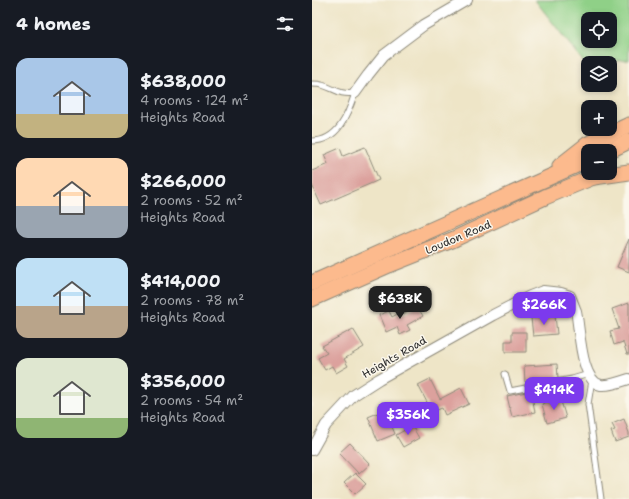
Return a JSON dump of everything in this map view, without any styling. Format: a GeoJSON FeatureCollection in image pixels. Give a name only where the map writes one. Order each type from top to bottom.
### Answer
{"type":"FeatureCollection","features":[{"type":"Feature","properties":{"kind":"main road"},"geometry":{"type":"LineString","coordinates":[[543,180],[588,144],[629,125]]}},
{"type":"Feature","properties":{"kind":"main road"},"geometry":{"type":"LineString","coordinates":[[617,147],[629,141]]}},
{"type":"Feature","properties":{"kind":"main road"},"geometry":{"type":"LineString","coordinates":[[617,167],[629,162]]}},
{"type":"Feature","properties":{"kind":"main road","name":"Loudon Road"},"geometry":{"type":"LineString","coordinates":[[312,283],[581,163]]}},
{"type":"Feature","properties":{"kind":"main road","name":"Loudon Road"},"geometry":{"type":"LineString","coordinates":[[617,173],[629,172]]}},
{"type":"Feature","properties":{"kind":"main road","name":"Loudon Road"},"geometry":{"type":"LineString","coordinates":[[312,299],[389,265],[452,240],[586,180]]}},
{"type":"Feature","properties":{"kind":"street"},"geometry":{"type":"LineString","coordinates":[[356,93],[368,75],[384,56],[424,25],[467,0]]}},
{"type":"Feature","properties":{"kind":"street","name":"Heights Road"},"geometry":{"type":"LineString","coordinates":[[312,450],[326,425],[354,395],[379,379],[493,315],[543,291],[561,293],[570,296],[576,311],[585,367],[591,377]]}},
{"type":"Feature","properties":{"kind":"street"},"geometry":{"type":"LineString","coordinates":[[591,377],[601,385],[629,379]]}},
{"type":"Feature","properties":{"kind":"lane"},"geometry":{"type":"LineString","coordinates":[[312,84],[321,84],[338,92],[347,94],[356,93],[350,110],[336,132],[329,138],[320,141],[312,141]]}},
{"type":"Feature","properties":{"kind":"lane"},"geometry":{"type":"LineString","coordinates":[[505,374],[510,391],[572,379],[591,377],[588,404],[600,499]]}},
{"type":"Feature","properties":{"kind":"green space"},"geometry":{"type":"Polygon","coordinates":[[[535,0],[629,0],[629,60],[617,61],[617,56],[581,56],[581,59],[535,0]]]}},
{"type":"Feature","properties":{"kind":"building"},"geometry":{"type":"Polygon","coordinates":[[[365,147],[379,180],[321,205],[312,185],[312,171],[328,164],[324,155],[340,148],[343,156],[365,147]]]}},
{"type":"Feature","properties":{"kind":"building"},"geometry":{"type":"Polygon","coordinates":[[[629,239],[629,272],[617,267],[629,239]]]}},
{"type":"Feature","properties":{"kind":"building"},"geometry":{"type":"Polygon","coordinates":[[[629,303],[629,354],[627,354],[623,342],[614,345],[610,331],[619,329],[612,309],[629,303]]]}},
{"type":"Feature","properties":{"kind":"building"},"geometry":{"type":"Polygon","coordinates":[[[417,306],[423,316],[407,325],[410,330],[400,335],[397,327],[386,332],[379,315],[389,311],[392,317],[401,312],[403,315],[417,306]]]}},
{"type":"Feature","properties":{"kind":"building"},"geometry":{"type":"Polygon","coordinates":[[[555,315],[557,334],[533,336],[531,318],[555,315]]]}},
{"type":"Feature","properties":{"kind":"building"},"geometry":{"type":"Polygon","coordinates":[[[353,329],[364,347],[344,359],[348,366],[336,373],[332,366],[325,370],[318,358],[327,353],[322,346],[353,329]]]}},
{"type":"Feature","properties":{"kind":"building"},"geometry":{"type":"Polygon","coordinates":[[[512,332],[526,332],[526,352],[505,352],[505,341],[512,341],[512,332]]]}},
{"type":"Feature","properties":{"kind":"building"},"geometry":{"type":"Polygon","coordinates":[[[557,364],[558,378],[525,382],[524,366],[557,364]]]}},
{"type":"Feature","properties":{"kind":"building"},"geometry":{"type":"Polygon","coordinates":[[[430,379],[440,399],[461,388],[469,404],[445,415],[442,408],[432,412],[418,385],[430,379]]]}},
{"type":"Feature","properties":{"kind":"building"},"geometry":{"type":"Polygon","coordinates":[[[531,391],[535,412],[512,417],[507,396],[531,391]]]}},
{"type":"Feature","properties":{"kind":"building"},"geometry":{"type":"Polygon","coordinates":[[[560,398],[566,418],[547,423],[542,404],[560,398]]]}},
{"type":"Feature","properties":{"kind":"building"},"geometry":{"type":"Polygon","coordinates":[[[385,410],[395,434],[378,441],[368,417],[385,410]]]}},
{"type":"Feature","properties":{"kind":"building"},"geometry":{"type":"Polygon","coordinates":[[[624,419],[629,437],[615,442],[611,431],[615,430],[612,424],[624,419]]]}},
{"type":"Feature","properties":{"kind":"building"},"geometry":{"type":"Polygon","coordinates":[[[412,426],[419,438],[403,447],[396,435],[412,426]]]}},
{"type":"Feature","properties":{"kind":"building"},"geometry":{"type":"Polygon","coordinates":[[[350,443],[370,464],[359,474],[339,453],[350,443]]]}},
{"type":"Feature","properties":{"kind":"building"},"geometry":{"type":"Polygon","coordinates":[[[355,473],[366,484],[355,494],[344,483],[355,473]]]}}]}
